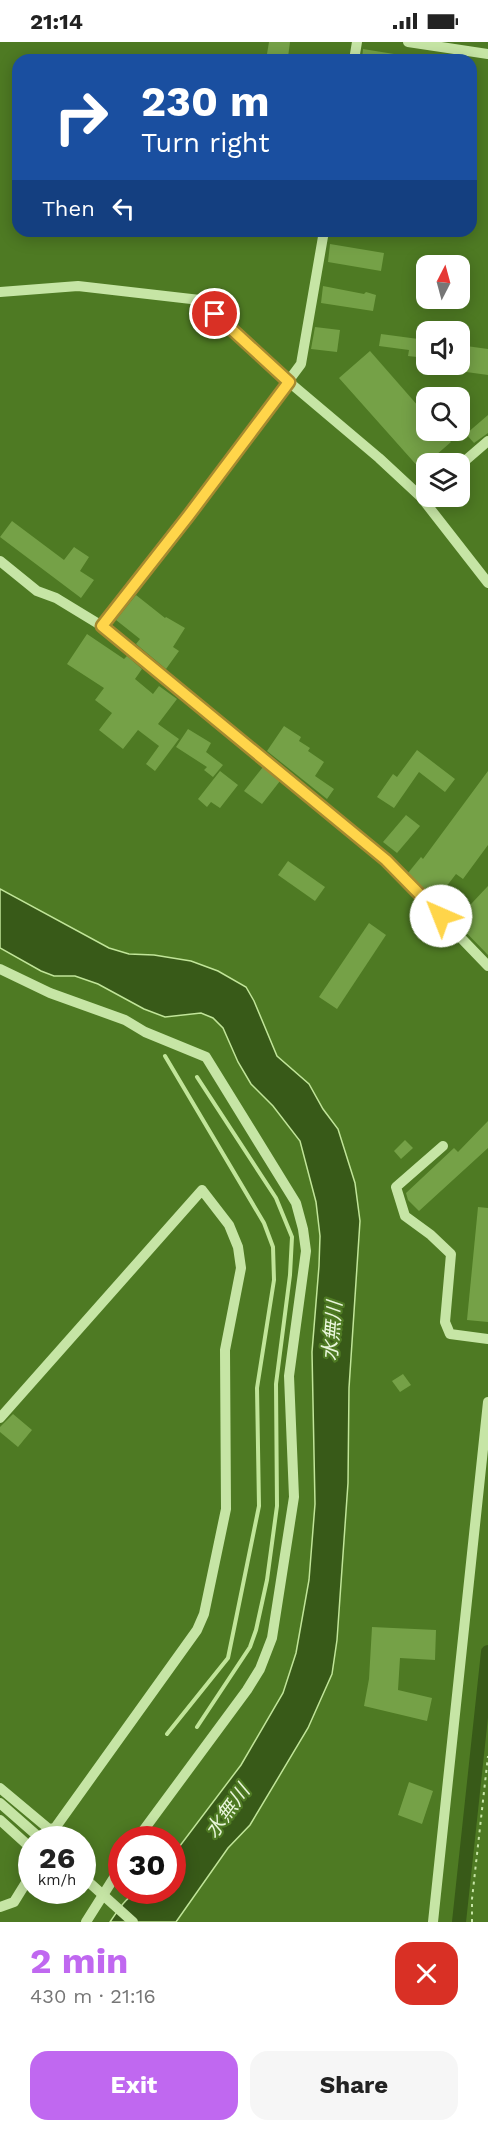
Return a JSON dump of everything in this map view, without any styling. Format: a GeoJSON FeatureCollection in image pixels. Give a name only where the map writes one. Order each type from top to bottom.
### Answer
{"type":"FeatureCollection","features":[{"type":"Feature","properties":{"kind":"street"},"geometry":{"type":"LineString","coordinates":[[408,42],[488,54]]}},
{"type":"Feature","properties":{"kind":"street"},"geometry":{"type":"LineString","coordinates":[[102,626],[189,515],[301,364],[323,237]]}},
{"type":"Feature","properties":{"kind":"street"},"geometry":{"type":"LineString","coordinates":[[0,292],[78,286],[200,300],[289,382],[416,489]]}},
{"type":"Feature","properties":{"kind":"street"},"geometry":{"type":"LineString","coordinates":[[470,457],[488,441]]}},
{"type":"Feature","properties":{"kind":"street"},"geometry":{"type":"LineString","coordinates":[[432,507],[488,583]]}},
{"type":"Feature","properties":{"kind":"street"},"geometry":{"type":"LineString","coordinates":[[0,561],[37,591],[56,598],[102,626],[386,860],[488,966]]}},
{"type":"Feature","properties":{"kind":"street"},"geometry":{"type":"LineString","coordinates":[[0,969],[50,993],[125,1020],[145,1032],[206,1057],[296,1203],[303,1229],[306,1251],[290,1376],[294,1497],[272,1638],[260,1669],[247,1690],[147,1826]]}},
{"type":"Feature","properties":{"kind":"street"},"geometry":{"type":"LineString","coordinates":[[443,1146],[396,1187],[405,1215],[451,1254],[445,1322],[450,1334],[488,1339]]}},
{"type":"Feature","properties":{"kind":"street"},"geometry":{"type":"LineString","coordinates":[[0,1418],[202,1190],[229,1225],[238,1247],[241,1268],[225,1350],[226,1509],[204,1614],[197,1630],[55,1828],[49,1829],[0,1788]]}},
{"type":"Feature","properties":{"kind":"street"},"geometry":{"type":"LineString","coordinates":[[434,1922],[484,1471],[488,1402]]}},
{"type":"Feature","properties":{"kind":"street"},"geometry":{"type":"LineString","coordinates":[[0,1803],[26,1826]]}},
{"type":"Feature","properties":{"kind":"street"},"geometry":{"type":"LineString","coordinates":[[0,1820],[18,1836]]}},
{"type":"Feature","properties":{"kind":"street"},"geometry":{"type":"LineString","coordinates":[[86,1922],[108,1887]]}},
{"type":"Feature","properties":{"kind":"street"},"geometry":{"type":"LineString","coordinates":[[96,1889],[133,1922]]}},
{"type":"Feature","properties":{"kind":"street"},"geometry":{"type":"LineString","coordinates":[[0,1907],[14,1902],[18,1896]]}},
{"type":"Feature","properties":{"kind":"path"},"geometry":{"type":"LineString","coordinates":[[472,1922],[472,1899],[488,1756]]}},
{"type":"Feature","properties":{"kind":"water","name":"水無川"},"geometry":{"type":"Polygon","coordinates":[[[0,889],[109,948],[129,954],[154,955],[191,961],[218,971],[246,987],[277,1056],[309,1084],[338,1129],[355,1183],[360,1221],[349,1388],[348,1483],[337,1640],[332,1674],[308,1728],[250,1825],[228,1848],[176,1922],[110,1922],[123,1904],[186,1904],[186,1838],[241,1765],[283,1693],[296,1653],[309,1580],[315,1504],[312,1352],[320,1236],[316,1202],[300,1141],[273,1106],[251,1084],[223,1028],[213,1018],[201,1013],[165,1017],[144,1009],[98,984],[75,976],[54,976],[41,971],[0,948],[0,889]]]}},
{"type":"Feature","properties":{"kind":"building"},"geometry":{"type":"Polygon","coordinates":[[[269,42],[290,42],[288,54],[267,54],[269,42]]]}},
{"type":"Feature","properties":{"kind":"building"},"geometry":{"type":"Polygon","coordinates":[[[363,49],[394,54],[363,54],[363,49]]]}},
{"type":"Feature","properties":{"kind":"building"},"geometry":{"type":"Polygon","coordinates":[[[330,244],[384,253],[381,271],[328,262],[330,244]]]}},
{"type":"Feature","properties":{"kind":"building"},"geometry":{"type":"Polygon","coordinates":[[[323,286],[376,295],[373,311],[321,303],[323,286]]]}},
{"type":"Feature","properties":{"kind":"building"},"geometry":{"type":"Polygon","coordinates":[[[315,327],[340,330],[337,352],[311,349],[315,327]]]}},
{"type":"Feature","properties":{"kind":"building"},"geometry":{"type":"Polygon","coordinates":[[[381,334],[416,339],[416,357],[408,356],[409,350],[379,346],[381,334]]]}},
{"type":"Feature","properties":{"kind":"building"},"geometry":{"type":"Polygon","coordinates":[[[470,347],[488,349],[488,375],[470,373],[470,347]]]}},
{"type":"Feature","properties":{"kind":"building"},"geometry":{"type":"Polygon","coordinates":[[[370,351],[416,404],[416,441],[451,442],[438,453],[416,453],[416,465],[339,378],[370,351]]]}},
{"type":"Feature","properties":{"kind":"building"},"geometry":{"type":"Polygon","coordinates":[[[488,415],[488,433],[474,443],[470,438],[470,431],[488,415]]]}},
{"type":"Feature","properties":{"kind":"building"},"geometry":{"type":"Polygon","coordinates":[[[12,521],[64,560],[74,547],[89,557],[80,571],[94,580],[81,598],[0,537],[12,521]]]}},
{"type":"Feature","properties":{"kind":"building"},"geometry":{"type":"Polygon","coordinates":[[[136,595],[165,618],[185,628],[173,647],[179,651],[166,669],[136,644],[140,639],[116,620],[136,595]]]}},
{"type":"Feature","properties":{"kind":"building"},"geometry":{"type":"Polygon","coordinates":[[[87,634],[124,659],[127,656],[142,669],[135,679],[153,694],[159,686],[177,699],[158,724],[179,739],[155,771],[146,764],[159,746],[138,730],[123,749],[99,730],[112,713],[95,700],[104,688],[67,664],[87,634]]]}},
{"type":"Feature","properties":{"kind":"building"},"geometry":{"type":"Polygon","coordinates":[[[284,726],[301,737],[299,741],[310,748],[308,751],[324,762],[315,776],[334,789],[327,799],[267,751],[284,726]]]}},
{"type":"Feature","properties":{"kind":"building"},"geometry":{"type":"Polygon","coordinates":[[[188,729],[211,743],[206,752],[223,765],[213,777],[204,770],[207,767],[176,747],[188,729]]]}},
{"type":"Feature","properties":{"kind":"building"},"geometry":{"type":"Polygon","coordinates":[[[417,750],[455,779],[445,792],[419,772],[394,808],[377,797],[393,774],[397,777],[417,750]]]}},
{"type":"Feature","properties":{"kind":"building"},"geometry":{"type":"Polygon","coordinates":[[[263,767],[280,781],[262,804],[244,791],[263,767]]]}},
{"type":"Feature","properties":{"kind":"building"},"geometry":{"type":"Polygon","coordinates":[[[220,771],[238,785],[220,808],[211,802],[207,807],[198,799],[220,771]]]}},
{"type":"Feature","properties":{"kind":"building"},"geometry":{"type":"Polygon","coordinates":[[[488,771],[488,845],[463,879],[456,874],[436,900],[408,873],[421,857],[423,859],[488,771]]]}},
{"type":"Feature","properties":{"kind":"building"},"geometry":{"type":"Polygon","coordinates":[[[406,815],[420,826],[397,853],[383,842],[406,815]]]}},
{"type":"Feature","properties":{"kind":"building"},"geometry":{"type":"Polygon","coordinates":[[[288,861],[325,887],[315,901],[278,875],[288,861]]]}},
{"type":"Feature","properties":{"kind":"building"},"geometry":{"type":"Polygon","coordinates":[[[488,886],[488,955],[455,921],[488,886]]]}},
{"type":"Feature","properties":{"kind":"building"},"geometry":{"type":"Polygon","coordinates":[[[369,923],[386,935],[337,1009],[319,997],[369,923]]]}},
{"type":"Feature","properties":{"kind":"building"},"geometry":{"type":"Polygon","coordinates":[[[488,1121],[488,1148],[419,1211],[408,1200],[406,1193],[454,1148],[458,1152],[488,1121]]]}},
{"type":"Feature","properties":{"kind":"building"},"geometry":{"type":"Polygon","coordinates":[[[405,1140],[413,1148],[401,1159],[394,1151],[405,1140]]]}},
{"type":"Feature","properties":{"kind":"building"},"geometry":{"type":"Polygon","coordinates":[[[478,1207],[488,1208],[488,1322],[467,1320],[478,1207]]]}},
{"type":"Feature","properties":{"kind":"building"},"geometry":{"type":"Polygon","coordinates":[[[403,1374],[411,1385],[400,1392],[392,1381],[403,1374]]]}},
{"type":"Feature","properties":{"kind":"building"},"geometry":{"type":"Polygon","coordinates":[[[13,1414],[32,1430],[18,1447],[0,1432],[0,1427],[13,1414]]]}},
{"type":"Feature","properties":{"kind":"building"},"geometry":{"type":"Polygon","coordinates":[[[372,1627],[436,1630],[435,1660],[400,1658],[398,1690],[432,1698],[427,1721],[364,1706],[369,1679],[372,1627]]]}},
{"type":"Feature","properties":{"kind":"building"},"geometry":{"type":"Polygon","coordinates":[[[409,1782],[433,1791],[422,1824],[398,1815],[409,1782]]]}},
{"type":"Feature","properties":{"kind":"waterway"},"geometry":{"type":"LineString","coordinates":[[165,1056],[264,1223],[273,1247],[274,1280],[257,1388],[259,1506],[228,1658],[167,1734]]}},
{"type":"Feature","properties":{"kind":"waterway"},"geometry":{"type":"LineString","coordinates":[[197,1077],[276,1198],[292,1237],[290,1275],[276,1384],[277,1506],[267,1580],[250,1647],[197,1727]]}},
{"type":"Feature","properties":{"kind":"waterway"},"geometry":{"type":"LineString","coordinates":[[459,1922],[488,1652]]}},
{"type":"Feature","properties":{"kind":"route"},"geometry":{"type":"LineString","coordinates":[[215,314],[289,382],[102,626],[386,860],[441,916]]}}]}
